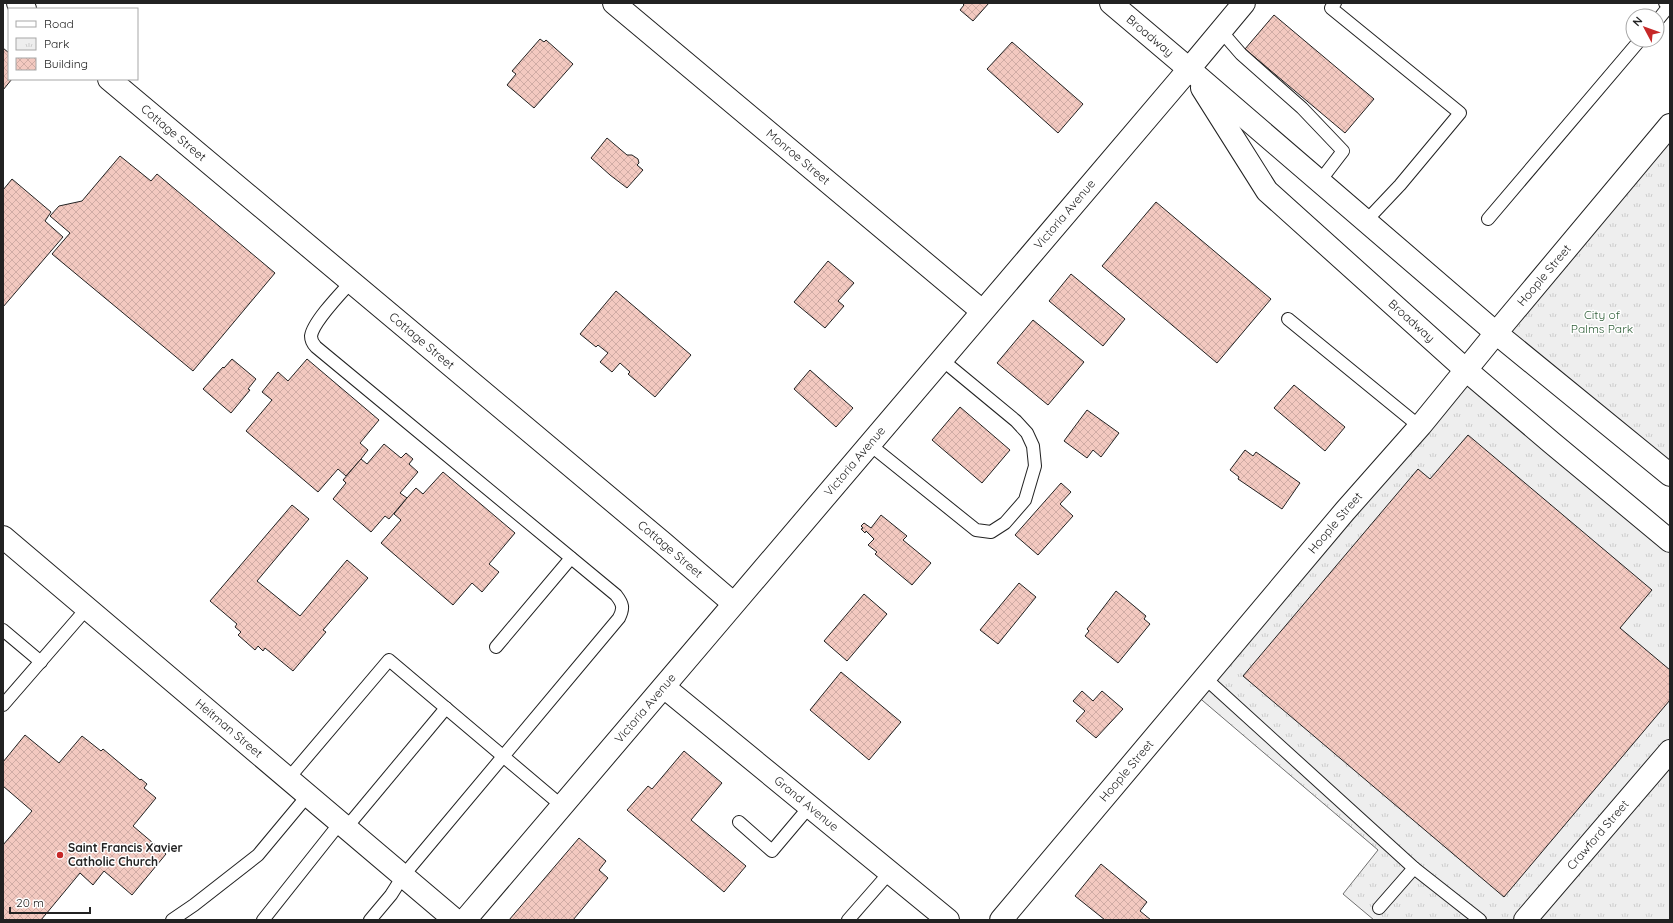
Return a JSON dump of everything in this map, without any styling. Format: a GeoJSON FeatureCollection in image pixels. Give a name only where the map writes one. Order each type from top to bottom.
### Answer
{"type":"FeatureCollection","features":[{"type":"Feature","properties":{"kind":"street","name":"Monroe Street"},"geometry":{"type":"LineString","coordinates":[[614,3],[982,311]]}},
{"type":"Feature","properties":{"kind":"street","name":"Broadway"},"geometry":{"type":"LineString","coordinates":[[1111,3],[1189,68],[1496,333],[1670,475]]}},
{"type":"Feature","properties":{"kind":"street","name":"Victoria Avenue"},"geometry":{"type":"LineString","coordinates":[[466,920],[664,687],[733,603],[1244,3]]}},
{"type":"Feature","properties":{"kind":"street","name":"Broadway"},"geometry":{"type":"LineString","coordinates":[[1189,68],[1266,191],[1466,370],[1670,541]]}},
{"type":"Feature","properties":{"kind":"street","name":"Cottage Street"},"geometry":{"type":"LineString","coordinates":[[110,80],[733,603]]}},
{"type":"Feature","properties":{"kind":"street","name":"Hoople Street"},"geometry":{"type":"LineString","coordinates":[[1001,920],[1344,511],[1420,426],[1670,125]]}},
{"type":"Feature","properties":{"kind":"street","name":"Heitman Street"},"geometry":{"type":"LineString","coordinates":[[3,537],[88,607],[454,920]]}},
{"type":"Feature","properties":{"kind":"street","name":"Grand Avenue"},"geometry":{"type":"LineString","coordinates":[[664,687],[948,920]]}},
{"type":"Feature","properties":{"kind":"street","name":"Crawford Street"},"geometry":{"type":"LineString","coordinates":[[1525,920],[1670,750]]}},
{"type":"Feature","properties":{"kind":"lane"},"geometry":{"type":"LineString","coordinates":[[1335,3],[1332,8],[1460,113],[1400,185],[1366,221]]}},
{"type":"Feature","properties":{"kind":"lane"},"geometry":{"type":"LineString","coordinates":[[1221,31],[1241,54],[1302,108],[1343,151],[1320,181]]}},
{"type":"Feature","properties":{"kind":"lane"},"geometry":{"type":"LineString","coordinates":[[1488,219],[1633,48]]}},
{"type":"Feature","properties":{"kind":"lane"},"geometry":{"type":"LineString","coordinates":[[351,282],[317,323],[311,336],[312,342],[316,347],[616,595],[622,603],[623,610],[619,618],[403,876],[391,895],[370,920]]}},
{"type":"Feature","properties":{"kind":"lane"},"geometry":{"type":"LineString","coordinates":[[1288,319],[1420,426]]}},
{"type":"Feature","properties":{"kind":"lane"},"geometry":{"type":"LineString","coordinates":[[869,444],[976,530],[991,532],[1005,523],[1025,500],[1035,466],[1033,446],[1027,433],[1016,421],[941,359]]}},
{"type":"Feature","properties":{"kind":"lane"},"geometry":{"type":"LineString","coordinates":[[496,647],[571,558]]}},
{"type":"Feature","properties":{"kind":"lane"},"geometry":{"type":"LineString","coordinates":[[3,705],[88,607]]}},
{"type":"Feature","properties":{"kind":"lane"},"geometry":{"type":"LineString","coordinates":[[3,630],[41,662]]}},
{"type":"Feature","properties":{"kind":"lane"},"geometry":{"type":"LineString","coordinates":[[288,779],[388,660],[562,806]]}},
{"type":"Feature","properties":{"kind":"lane"},"geometry":{"type":"LineString","coordinates":[[1204,678],[1414,868],[1480,920]]}},
{"type":"Feature","properties":{"kind":"lane"},"geometry":{"type":"LineString","coordinates":[[263,920],[343,825],[446,708]]}},
{"type":"Feature","properties":{"kind":"lane"},"geometry":{"type":"LineString","coordinates":[[172,920],[194,905],[258,855],[308,795]]}},
{"type":"Feature","properties":{"kind":"lane"},"geometry":{"type":"LineString","coordinates":[[739,822],[772,851],[810,806]]}},
{"type":"Feature","properties":{"kind":"lane"},"geometry":{"type":"LineString","coordinates":[[1379,908],[1414,868]]}},
{"type":"Feature","properties":{"kind":"lane"},"geometry":{"type":"LineString","coordinates":[[848,920],[890,872]]}},
{"type":"Feature","properties":{"kind":"green space","name":"City of Palms Park"},"geometry":{"type":"Polygon","coordinates":[[[1670,136],[1670,469],[1505,331],[1670,136]]]}},
{"type":"Feature","properties":{"kind":"green space"},"geometry":{"type":"Polygon","coordinates":[[[1466,379],[1670,548],[1670,920],[1374,920],[1343,894],[1378,850],[1196,695],[1466,379]]]}},
{"type":"Feature","properties":{"kind":"building"},"geometry":{"type":"Polygon","coordinates":[[[962,3],[989,3],[973,21],[960,10],[964,5],[962,3]]]}},
{"type":"Feature","properties":{"kind":"building"},"geometry":{"type":"Polygon","coordinates":[[[1274,15],[1374,99],[1345,133],[1245,49],[1274,15]]]}},
{"type":"Feature","properties":{"kind":"building"},"geometry":{"type":"Polygon","coordinates":[[[540,39],[544,42],[546,40],[573,64],[534,108],[507,85],[516,74],[512,71],[540,39]]]}},
{"type":"Feature","properties":{"kind":"building"},"geometry":{"type":"Polygon","coordinates":[[[1012,42],[1083,104],[1058,133],[987,69],[1012,42]]]}},
{"type":"Feature","properties":{"kind":"building"},"geometry":{"type":"Polygon","coordinates":[[[3,48],[8,52],[8,80],[11,80],[3,90],[3,48]]]}},
{"type":"Feature","properties":{"kind":"building"},"geometry":{"type":"Polygon","coordinates":[[[607,138],[627,155],[632,155],[638,159],[639,163],[637,165],[643,170],[627,188],[591,158],[607,138]]]}},
{"type":"Feature","properties":{"kind":"building"},"geometry":{"type":"Polygon","coordinates":[[[120,156],[151,181],[157,174],[275,273],[193,371],[52,254],[70,233],[50,216],[59,206],[82,201],[120,156]]]}},
{"type":"Feature","properties":{"kind":"building"},"geometry":{"type":"Polygon","coordinates":[[[12,179],[51,212],[45,221],[63,237],[3,307],[3,190],[12,179]]]}},
{"type":"Feature","properties":{"kind":"building"},"geometry":{"type":"Polygon","coordinates":[[[1156,202],[1271,299],[1217,363],[1102,266],[1156,202]]]}},
{"type":"Feature","properties":{"kind":"building"},"geometry":{"type":"Polygon","coordinates":[[[828,261],[854,283],[838,301],[844,306],[825,328],[794,302],[828,261]]]}},
{"type":"Feature","properties":{"kind":"building"},"geometry":{"type":"Polygon","coordinates":[[[1071,274],[1125,319],[1103,346],[1049,301],[1071,274]]]}},
{"type":"Feature","properties":{"kind":"building"},"geometry":{"type":"Polygon","coordinates":[[[616,291],[691,355],[655,397],[628,374],[630,372],[620,363],[612,372],[600,362],[608,353],[598,345],[596,347],[580,334],[616,291]]]}},
{"type":"Feature","properties":{"kind":"building"},"geometry":{"type":"Polygon","coordinates":[[[1033,320],[1084,362],[1048,405],[997,363],[1033,320]]]}},
{"type":"Feature","properties":{"kind":"building"},"geometry":{"type":"Polygon","coordinates":[[[232,359],[256,379],[248,389],[250,390],[231,413],[203,389],[232,359]]]}},
{"type":"Feature","properties":{"kind":"building"},"geometry":{"type":"Polygon","coordinates":[[[307,359],[379,420],[360,443],[368,450],[361,459],[346,476],[338,469],[318,492],[246,431],[272,400],[262,392],[278,372],[288,381],[307,359]]]}},
{"type":"Feature","properties":{"kind":"building"},"geometry":{"type":"Polygon","coordinates":[[[810,370],[853,408],[836,427],[794,389],[810,370]]]}},
{"type":"Feature","properties":{"kind":"building"},"geometry":{"type":"Polygon","coordinates":[[[1294,385],[1345,427],[1325,451],[1274,408],[1294,385]]]}},
{"type":"Feature","properties":{"kind":"building"},"geometry":{"type":"Polygon","coordinates":[[[960,407],[1010,450],[982,483],[932,440],[960,407]]]}},
{"type":"Feature","properties":{"kind":"building"},"geometry":{"type":"Polygon","coordinates":[[[1087,410],[1119,433],[1101,457],[1093,450],[1087,458],[1064,441],[1087,410]]]}},
{"type":"Feature","properties":{"kind":"building"},"geometry":{"type":"Polygon","coordinates":[[[1468,435],[1652,590],[1620,628],[1670,670],[1670,700],[1504,897],[1243,676],[1418,469],[1430,479],[1468,435]]]}},
{"type":"Feature","properties":{"kind":"building"},"geometry":{"type":"Polygon","coordinates":[[[384,444],[401,458],[406,453],[413,459],[409,464],[418,472],[400,493],[407,498],[389,519],[385,516],[371,532],[333,499],[346,483],[343,480],[361,459],[367,464],[384,444]]]}},
{"type":"Feature","properties":{"kind":"building"},"geometry":{"type":"Polygon","coordinates":[[[1245,450],[1253,456],[1256,452],[1300,483],[1282,509],[1238,479],[1239,477],[1230,470],[1245,450]]]}},
{"type":"Feature","properties":{"kind":"building"},"geometry":{"type":"Polygon","coordinates":[[[443,472],[515,533],[489,564],[499,572],[482,592],[472,583],[453,605],[381,543],[401,520],[394,514],[407,498],[416,488],[423,494],[443,472]]]}},
{"type":"Feature","properties":{"kind":"building"},"geometry":{"type":"Polygon","coordinates":[[[1061,483],[1071,492],[1060,504],[1073,516],[1038,555],[1015,535],[1061,483]]]}},
{"type":"Feature","properties":{"kind":"building"},"geometry":{"type":"Polygon","coordinates":[[[292,505],[309,519],[257,581],[300,616],[347,560],[368,578],[323,630],[326,632],[293,671],[265,648],[263,651],[258,646],[255,650],[238,635],[241,632],[235,627],[237,624],[210,601],[292,505]]]}},
{"type":"Feature","properties":{"kind":"building"},"geometry":{"type":"Polygon","coordinates":[[[881,515],[907,536],[903,540],[931,563],[912,585],[875,554],[877,552],[868,545],[874,539],[866,531],[865,533],[861,529],[863,528],[861,526],[864,523],[871,528],[881,515]]]}},
{"type":"Feature","properties":{"kind":"building"},"geometry":{"type":"Polygon","coordinates":[[[1019,583],[1036,597],[998,644],[980,630],[1019,583]]]}},
{"type":"Feature","properties":{"kind":"building"},"geometry":{"type":"Polygon","coordinates":[[[1116,591],[1146,616],[1144,619],[1150,624],[1118,663],[1085,636],[1089,631],[1087,629],[1116,591]]]}},
{"type":"Feature","properties":{"kind":"building"},"geometry":{"type":"Polygon","coordinates":[[[864,594],[887,614],[847,661],[824,641],[864,594]]]}},
{"type":"Feature","properties":{"kind":"building"},"geometry":{"type":"Polygon","coordinates":[[[841,672],[901,722],[869,760],[810,710],[841,672]]]}},
{"type":"Feature","properties":{"kind":"building"},"geometry":{"type":"Polygon","coordinates":[[[1082,691],[1093,701],[1102,691],[1123,709],[1096,738],[1076,721],[1085,711],[1073,701],[1082,691]]]}},
{"type":"Feature","properties":{"kind":"building"},"geometry":{"type":"Polygon","coordinates":[[[25,735],[59,763],[82,736],[101,751],[103,749],[140,780],[141,779],[147,784],[144,788],[156,798],[133,826],[166,854],[132,895],[104,871],[93,885],[80,873],[41,920],[3,920],[3,845],[32,811],[3,786],[3,762],[25,735]]]}},
{"type":"Feature","properties":{"kind":"building"},"geometry":{"type":"Polygon","coordinates":[[[684,751],[722,783],[691,820],[746,866],[724,892],[627,810],[648,786],[652,789],[684,751]]]}},
{"type":"Feature","properties":{"kind":"building"},"geometry":{"type":"Polygon","coordinates":[[[579,838],[606,861],[599,870],[608,878],[573,920],[509,920],[579,838]]]}},
{"type":"Feature","properties":{"kind":"building"},"geometry":{"type":"Polygon","coordinates":[[[1101,864],[1147,902],[1140,911],[1151,920],[1105,920],[1075,896],[1101,864]]]}},
{"type":"Feature","properties":{"kind":"place","name":"Saint Francis Xavier Catholic Church"},"geometry":{"type":"Point","coordinates":[60,855]}}]}
